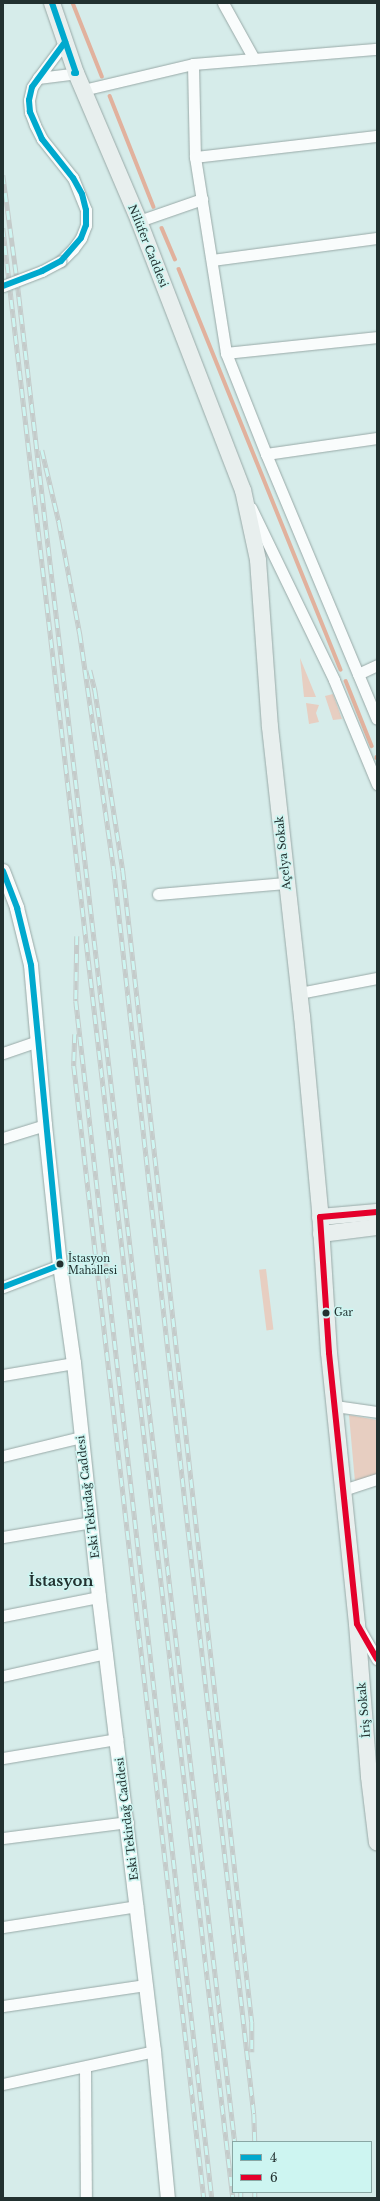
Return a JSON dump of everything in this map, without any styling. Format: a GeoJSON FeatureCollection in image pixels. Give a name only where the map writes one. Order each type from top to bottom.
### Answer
{"type":"FeatureCollection","features":[{"type":"Feature","properties":{"kind":"main road","name":"Nilüfer Caddesi"},"geometry":{"type":"LineString","coordinates":[[52,3],[76,73],[139,222],[243,490]]}},
{"type":"Feature","properties":{"kind":"main road","name":"Açelya Sokak"},"geometry":{"type":"LineString","coordinates":[[243,490],[258,560],[270,727],[299,993],[320,1217],[335,1406]]}},
{"type":"Feature","properties":{"kind":"main road"},"geometry":{"type":"LineString","coordinates":[[320,1217],[377,1212]]}},
{"type":"Feature","properties":{"kind":"main road"},"geometry":{"type":"LineString","coordinates":[[321,1234],[377,1227]]}},
{"type":"Feature","properties":{"kind":"main road","name":"İriş Sokak"},"geometry":{"type":"LineString","coordinates":[[335,1406],[357,1624],[369,1777],[377,1844]]}},
{"type":"Feature","properties":{"kind":"street"},"geometry":{"type":"LineString","coordinates":[[223,3],[254,59]]}},
{"type":"Feature","properties":{"kind":"street"},"geometry":{"type":"LineString","coordinates":[[3,286],[42,271],[61,260],[73,249],[81,238],[86,225],[86,210],[73,178],[42,139],[35,126],[29,100],[32,87],[65,42]]}},
{"type":"Feature","properties":{"kind":"street"},"geometry":{"type":"LineString","coordinates":[[83,90],[193,64],[377,49]]}},
{"type":"Feature","properties":{"kind":"street"},"geometry":{"type":"LineString","coordinates":[[193,64],[195,157],[226,353],[266,454],[377,719]]}},
{"type":"Feature","properties":{"kind":"street"},"geometry":{"type":"LineString","coordinates":[[38,78],[76,73]]}},
{"type":"Feature","properties":{"kind":"street"},"geometry":{"type":"LineString","coordinates":[[195,157],[377,136]]}},
{"type":"Feature","properties":{"kind":"street"},"geometry":{"type":"LineString","coordinates":[[139,222],[202,199]]}},
{"type":"Feature","properties":{"kind":"street"},"geometry":{"type":"LineString","coordinates":[[212,260],[377,238]]}},
{"type":"Feature","properties":{"kind":"street"},"geometry":{"type":"LineString","coordinates":[[226,353],[377,337]]}},
{"type":"Feature","properties":{"kind":"street"},"geometry":{"type":"LineString","coordinates":[[266,454],[377,438]]}},
{"type":"Feature","properties":{"kind":"street"},"geometry":{"type":"LineString","coordinates":[[243,490],[334,680],[377,784]]}},
{"type":"Feature","properties":{"kind":"street"},"geometry":{"type":"LineString","coordinates":[[358,674],[377,665]]}},
{"type":"Feature","properties":{"kind":"street","name":"Eski Tekirdağ Caddesi"},"geometry":{"type":"LineString","coordinates":[[3,871],[17,908],[32,965],[45,1125],[60,1265],[74,1363],[99,1598],[128,1822],[145,1985],[154,2051],[168,2198]]}},
{"type":"Feature","properties":{"kind":"street"},"geometry":{"type":"LineString","coordinates":[[158,894],[286,883]]}},
{"type":"Feature","properties":{"kind":"street"},"geometry":{"type":"LineString","coordinates":[[299,993],[377,978]]}},
{"type":"Feature","properties":{"kind":"street"},"geometry":{"type":"LineString","coordinates":[[3,1053],[38,1041]]}},
{"type":"Feature","properties":{"kind":"street"},"geometry":{"type":"LineString","coordinates":[[3,1138],[45,1125]]}},
{"type":"Feature","properties":{"kind":"street"},"geometry":{"type":"LineString","coordinates":[[3,1287],[60,1265]]}},
{"type":"Feature","properties":{"kind":"street"},"geometry":{"type":"LineString","coordinates":[[3,1375],[74,1363]]}},
{"type":"Feature","properties":{"kind":"street"},"geometry":{"type":"LineString","coordinates":[[335,1406],[377,1412]]}},
{"type":"Feature","properties":{"kind":"street"},"geometry":{"type":"LineString","coordinates":[[3,1456],[81,1438]]}},
{"type":"Feature","properties":{"kind":"street"},"geometry":{"type":"LineString","coordinates":[[344,1490],[377,1479]]}},
{"type":"Feature","properties":{"kind":"street"},"geometry":{"type":"LineString","coordinates":[[3,1537],[92,1522]]}},
{"type":"Feature","properties":{"kind":"street"},"geometry":{"type":"LineString","coordinates":[[3,1616],[99,1598]]}},
{"type":"Feature","properties":{"kind":"street"},"geometry":{"type":"LineString","coordinates":[[357,1624],[377,1659]]}},
{"type":"Feature","properties":{"kind":"street"},"geometry":{"type":"LineString","coordinates":[[3,1676],[106,1653]]}},
{"type":"Feature","properties":{"kind":"street"},"geometry":{"type":"LineString","coordinates":[[3,1758],[117,1739]]}},
{"type":"Feature","properties":{"kind":"street"},"geometry":{"type":"LineString","coordinates":[[3,1838],[128,1822]]}},
{"type":"Feature","properties":{"kind":"street"},"geometry":{"type":"LineString","coordinates":[[3,1927],[137,1906]]}},
{"type":"Feature","properties":{"kind":"street"},"geometry":{"type":"LineString","coordinates":[[3,2006],[145,1985]]}},
{"type":"Feature","properties":{"kind":"street"},"geometry":{"type":"LineString","coordinates":[[3,2084],[86,2068],[154,2051]]}},
{"type":"Feature","properties":{"kind":"street"},"geometry":{"type":"LineString","coordinates":[[86,2068],[86,2198]]}},
{"type":"Feature","properties":{"kind":"shaded area"},"geometry":{"type":"Polygon","coordinates":[[[300,658],[316,697],[304,697],[300,658]]]}},
{"type":"Feature","properties":{"kind":"shaded area"},"geometry":{"type":"Polygon","coordinates":[[[333,694],[342,719],[333,720],[325,696],[333,694]]]}},
{"type":"Feature","properties":{"kind":"shaded area"},"geometry":{"type":"Polygon","coordinates":[[[306,703],[319,705],[316,713],[319,722],[309,724],[306,703]]]}},
{"type":"Feature","properties":{"kind":"shaded area"},"geometry":{"type":"Polygon","coordinates":[[[266,1269],[273,1330],[266,1330],[259,1270],[266,1269]]]}},
{"type":"Feature","properties":{"kind":"shaded area"},"geometry":{"type":"Polygon","coordinates":[[[349,1415],[377,1420],[377,1475],[355,1482],[349,1415]]]}},
{"type":"Feature","properties":{"kind":"waterway"},"geometry":{"type":"LineString","coordinates":[[73,3],[102,76]]}},
{"type":"Feature","properties":{"kind":"waterway"},"geometry":{"type":"LineString","coordinates":[[110,96],[154,207]]}},
{"type":"Feature","properties":{"kind":"waterway"},"geometry":{"type":"LineString","coordinates":[[162,228],[175,259]]}},
{"type":"Feature","properties":{"kind":"waterway"},"geometry":{"type":"LineString","coordinates":[[179,269],[341,669]]}},
{"type":"Feature","properties":{"kind":"waterway"},"geometry":{"type":"LineString","coordinates":[[346,681],[372,746]]}},
{"type":"Feature","properties":{"kind":"railway"},"geometry":{"type":"LineString","coordinates":[[3,175],[17,279],[235,2141]]}},
{"type":"Feature","properties":{"kind":"railway"},"geometry":{"type":"LineString","coordinates":[[3,228],[232,2189]]}},
{"type":"Feature","properties":{"kind":"railway"},"geometry":{"type":"LineString","coordinates":[[42,450],[59,522],[80,634],[114,870],[254,2114],[255,2141]]}},
{"type":"Feature","properties":{"kind":"railway"},"geometry":{"type":"LineString","coordinates":[[90,670],[95,690],[123,871],[252,2022],[252,2052]]}},
{"type":"Feature","properties":{"kind":"railway"},"geometry":{"type":"LineString","coordinates":[[77,936],[76,1001],[212,2198]]}},
{"type":"Feature","properties":{"kind":"railway"},"geometry":{"type":"LineString","coordinates":[[75,1034],[74,1066],[204,2198]]}},
{"type":"Feature","properties":{"kind":"railway"},"geometry":{"type":"LineString","coordinates":[[232,2193],[233,2198]]}},
{"type":"Feature","properties":{"kind":"railway"},"geometry":{"type":"LineString","coordinates":[[241,2193],[241,2198]]}},
{"type":"Feature","properties":{"kind":"railway"},"geometry":{"type":"LineString","coordinates":[[255,2193],[255,2198]]}},
{"type":"Feature","properties":{"kind":"transit line","name":"4"},"geometry":{"type":"LineString","coordinates":[[52,3],[76,73],[74,73]]}},
{"type":"Feature","properties":{"kind":"transit line","name":"4"},"geometry":{"type":"LineString","coordinates":[[3,286],[42,271],[61,261],[81,238],[86,225],[86,210],[82,194],[73,178],[42,139],[30,112],[29,100],[32,87],[65,42]]}},
{"type":"Feature","properties":{"kind":"transit line","name":"4"},"geometry":{"type":"LineString","coordinates":[[3,871],[17,908],[31,965],[60,1265]]}},
{"type":"Feature","properties":{"kind":"transit line","name":"6"},"geometry":{"type":"LineString","coordinates":[[377,1212],[320,1217],[329,1353],[357,1624],[377,1659]]}},
{"type":"Feature","properties":{"kind":"transit line","name":"4"},"geometry":{"type":"LineString","coordinates":[[3,1287],[60,1265]]}},
{"type":"Feature","properties":{"kind":"place","name":"İstasyon Mahallesi"},"geometry":{"type":"Point","coordinates":[60,1264]}},
{"type":"Feature","properties":{"kind":"place","name":"Gar"},"geometry":{"type":"Point","coordinates":[326,1313]}},
{"type":"Feature","properties":{"kind":"district","name":"İstasyon"},"geometry":{"type":"Point","coordinates":[61,1581]}}]}
